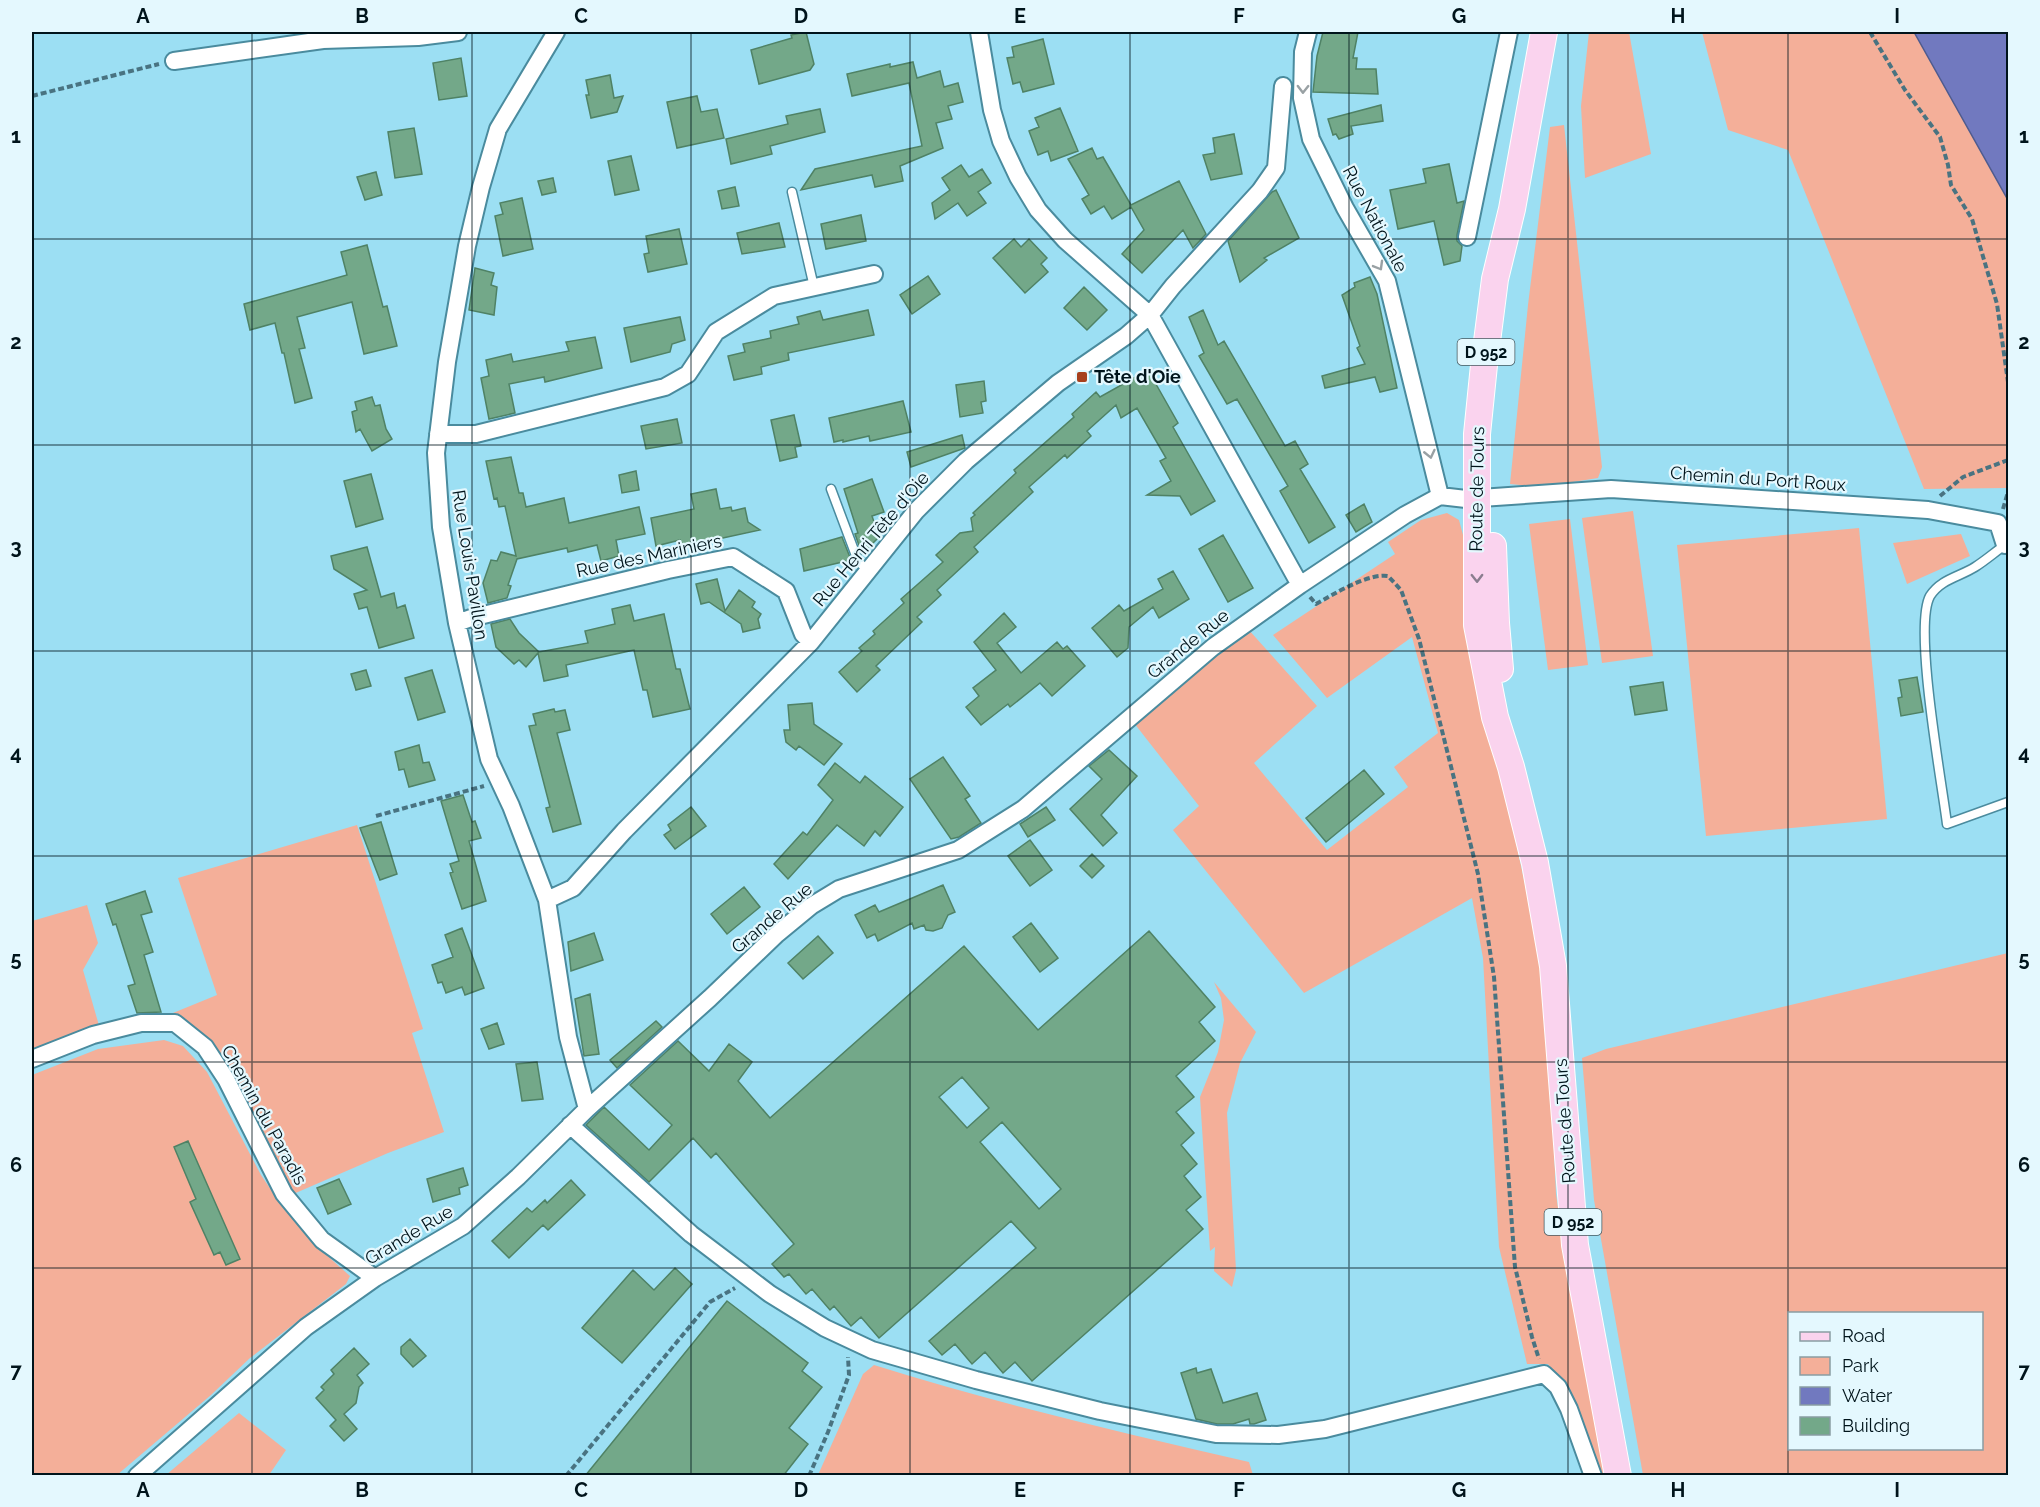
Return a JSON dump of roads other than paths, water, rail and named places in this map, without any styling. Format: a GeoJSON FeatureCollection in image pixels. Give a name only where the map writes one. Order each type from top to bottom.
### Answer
{"type":"FeatureCollection","features":[{"type":"Feature","properties":{"kind":"main road","name":"Route de Tours"},"geometry":{"type":"LineString","coordinates":[[1544,32],[1512,209],[1484,498],[1511,767],[1535,863],[1553,966],[1575,1245],[1617,1476]]}},
{"type":"Feature","properties":{"kind":"street"},"geometry":{"type":"LineString","coordinates":[[174,61],[322,40],[418,37],[458,32]]}},
{"type":"Feature","properties":{"kind":"street","name":"Rue Louis Pavillon"},"geometry":{"type":"LineString","coordinates":[[556,32],[498,129],[484,178],[465,252],[447,362],[436,453],[441,527],[457,623],[489,759],[500,781],[547,900],[568,1037],[587,1109]]}},
{"type":"Feature","properties":{"kind":"street"},"geometry":{"type":"LineString","coordinates":[[979,32],[992,110],[1000,141],[1018,177],[1038,210],[1065,240],[1150,315],[1300,585]]}},
{"type":"Feature","properties":{"kind":"street","name":"Rue Nationale"},"geometry":{"type":"LineString","coordinates":[[1308,32],[1303,52],[1302,98],[1311,139],[1345,208],[1387,281],[1440,496]]}},
{"type":"Feature","properties":{"kind":"street"},"geometry":{"type":"LineString","coordinates":[[1467,237],[1509,32]]}},
{"type":"Feature","properties":{"kind":"street","name":"Rue Henri Tête d'Oie"},"geometry":{"type":"LineString","coordinates":[[547,900],[573,888],[624,831],[811,642],[916,511],[966,461],[1058,383],[1126,336],[1150,315],[1173,286],[1260,191],[1276,168],[1283,86]]}},
{"type":"Feature","properties":{"kind":"street"},"geometry":{"type":"LineString","coordinates":[[438,434],[476,434],[665,387],[688,374],[716,332],[774,296],[874,274]]}},
{"type":"Feature","properties":{"kind":"street","name":"Chemin du Port Roux"},"geometry":{"type":"LineString","coordinates":[[1484,498],[1611,489],[1928,510],[2003,522],[2005,545]]}},
{"type":"Feature","properties":{"kind":"street"},"geometry":{"type":"LineString","coordinates":[[1440,496],[1484,498]]}},
{"type":"Feature","properties":{"kind":"street","name":"Grande Rue"},"geometry":{"type":"LineString","coordinates":[[137,1476],[306,1327],[375,1278],[464,1226],[587,1109],[777,934],[811,906],[838,890],[958,850],[1023,809],[1202,655],[1300,585],[1405,516],[1440,496]]}},
{"type":"Feature","properties":{"kind":"street","name":"Rue des Mariniers"},"geometry":{"type":"LineString","coordinates":[[457,623],[668,570],[733,557],[786,591],[803,634],[811,642]]}},
{"type":"Feature","properties":{"kind":"street","name":"Chemin du Paradis"},"geometry":{"type":"LineString","coordinates":[[32,1059],[93,1035],[141,1023],[175,1023],[205,1047],[226,1079],[284,1194],[322,1240],[375,1278]]}},
{"type":"Feature","properties":{"kind":"street"},"geometry":{"type":"LineString","coordinates":[[570,1125],[691,1234],[747,1277],[825,1328],[872,1350],[976,1380],[1101,1411],[1216,1434],[1278,1435],[1324,1429],[1544,1374],[1558,1387],[1569,1409],[1593,1476]]}},
{"type":"Feature","properties":{"kind":"lane"},"geometry":{"type":"LineString","coordinates":[[792,192],[814,287]]}},
{"type":"Feature","properties":{"kind":"lane"},"geometry":{"type":"LineString","coordinates":[[831,489],[858,561],[868,571]]}},
{"type":"Feature","properties":{"kind":"lane"},"geometry":{"type":"LineString","coordinates":[[2005,545],[1974,567],[1941,583],[1929,598],[1925,622],[1926,668],[1947,824],[2008,802]]}},
{"type":"Feature","properties":{"kind":"water"},"geometry":{"type":"Polygon","coordinates":[[[1914,32],[2008,32],[2008,200],[1914,32]]]}},
{"type":"Feature","properties":{"kind":"place","name":"Tête d'Oie"},"geometry":{"type":"Point","coordinates":[1082,377]}}]}
